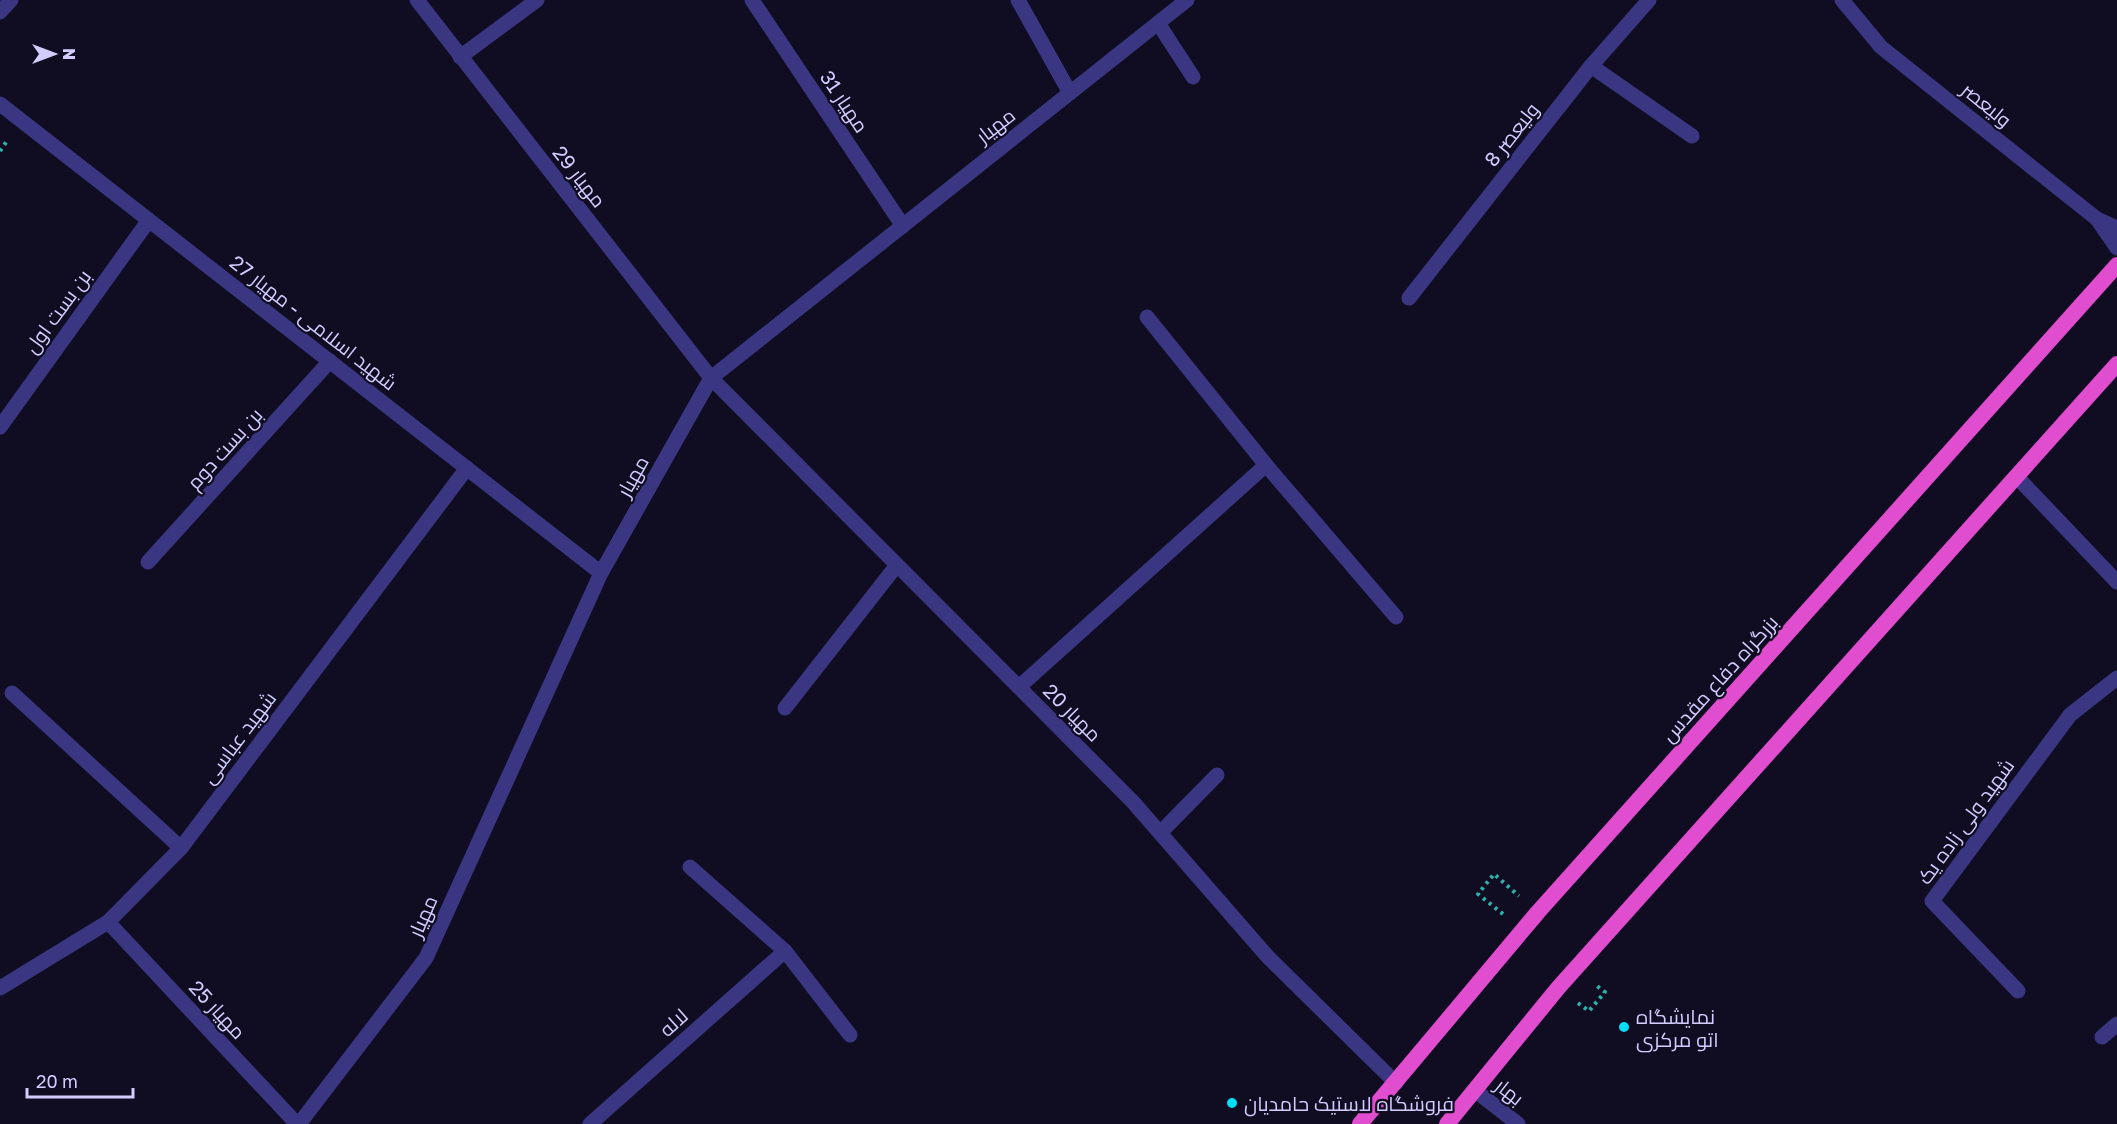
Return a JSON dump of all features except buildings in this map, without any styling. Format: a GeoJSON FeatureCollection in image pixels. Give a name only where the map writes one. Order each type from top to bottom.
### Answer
{"type":"FeatureCollection","features":[{"type":"Feature","properties":{"kind":"highway","name":"بزرگراه دفاع مقدس"},"geometry":{"type":"LineString","coordinates":[[1360,1124],[1538,912],[2117,265]]}},
{"type":"Feature","properties":{"kind":"highway"},"geometry":{"type":"LineString","coordinates":[[1447,1124],[1558,988],[2117,364]]}},
{"type":"Feature","properties":{"kind":"street"},"geometry":{"type":"LineString","coordinates":[[0,12],[11,0]]}},
{"type":"Feature","properties":{"kind":"street","name":"مهیار 29"},"geometry":{"type":"LineString","coordinates":[[417,0],[711,378]]}},
{"type":"Feature","properties":{"kind":"street"},"geometry":{"type":"LineString","coordinates":[[460,57],[537,0]]}},
{"type":"Feature","properties":{"kind":"street","name":"مهیار 31"},"geometry":{"type":"LineString","coordinates":[[752,0],[903,226]]}},
{"type":"Feature","properties":{"kind":"street"},"geometry":{"type":"LineString","coordinates":[[1018,0],[1070,93]]}},
{"type":"Feature","properties":{"kind":"street","name":"مهیار"},"geometry":{"type":"LineString","coordinates":[[298,1124],[426,958],[602,573],[711,378],[1186,0]]}},
{"type":"Feature","properties":{"kind":"street","name":"ولیعصر 8"},"geometry":{"type":"LineString","coordinates":[[1409,298],[1591,66],[1649,0]]}},
{"type":"Feature","properties":{"kind":"street","name":"ولیعصر"},"geometry":{"type":"LineString","coordinates":[[1842,0],[1881,47],[2097,219],[2117,228]]}},
{"type":"Feature","properties":{"kind":"street"},"geometry":{"type":"LineString","coordinates":[[1158,23],[1193,77]]}},
{"type":"Feature","properties":{"kind":"street"},"geometry":{"type":"LineString","coordinates":[[1591,66],[1692,136]]}},
{"type":"Feature","properties":{"kind":"street","name":"شهید اسلامی - مهیار 27"},"geometry":{"type":"LineString","coordinates":[[0,104],[602,573]]}},
{"type":"Feature","properties":{"kind":"street"},"geometry":{"type":"LineString","coordinates":[[2097,219],[2117,248]]}},
{"type":"Feature","properties":{"kind":"street","name":"بن بست اول"},"geometry":{"type":"LineString","coordinates":[[0,427],[148,220]]}},
{"type":"Feature","properties":{"kind":"street"},"geometry":{"type":"LineString","coordinates":[[1147,317],[1266,465],[1396,617]]}},
{"type":"Feature","properties":{"kind":"street","name":"بن بست دوم"},"geometry":{"type":"LineString","coordinates":[[148,562],[330,361]]}},
{"type":"Feature","properties":{"kind":"street","name":"مهیار 20"},"geometry":{"type":"LineString","coordinates":[[711,378],[1160,832],[1268,957],[1396,1083]]}},
{"type":"Feature","properties":{"kind":"street"},"geometry":{"type":"LineString","coordinates":[[1019,687],[1266,465]]}},
{"type":"Feature","properties":{"kind":"street","name":"شهید عباسی"},"geometry":{"type":"LineString","coordinates":[[0,988],[108,922],[181,848],[466,468]]}},
{"type":"Feature","properties":{"kind":"street"},"geometry":{"type":"LineString","coordinates":[[2016,476],[2117,582]]}},
{"type":"Feature","properties":{"kind":"street"},"geometry":{"type":"LineString","coordinates":[[784,708],[897,565]]}},
{"type":"Feature","properties":{"kind":"street","name":"شهید ولی زاده یک"},"geometry":{"type":"LineString","coordinates":[[2018,991],[1932,901],[2070,715],[2117,678]]}},
{"type":"Feature","properties":{"kind":"street"},"geometry":{"type":"LineString","coordinates":[[12,693],[181,848]]}},
{"type":"Feature","properties":{"kind":"street"},"geometry":{"type":"LineString","coordinates":[[1160,832],[1217,775]]}},
{"type":"Feature","properties":{"kind":"street"},"geometry":{"type":"LineString","coordinates":[[690,867],[784,951],[850,1035]]}},
{"type":"Feature","properties":{"kind":"street","name":"مهیار 25"},"geometry":{"type":"LineString","coordinates":[[108,922],[298,1124]]}},
{"type":"Feature","properties":{"kind":"street","name":"لاله"},"geometry":{"type":"LineString","coordinates":[[590,1124],[784,951]]}},
{"type":"Feature","properties":{"kind":"street"},"geometry":{"type":"LineString","coordinates":[[2102,1037],[2117,1024]]}},
{"type":"Feature","properties":{"kind":"street","name":"بهار"},"geometry":{"type":"LineString","coordinates":[[1476,1091],[1518,1124]]}},
{"type":"Feature","properties":{"kind":"path"},"geometry":{"type":"LineString","coordinates":[[1478,894],[1494,874]]}},
{"type":"Feature","properties":{"kind":"path"},"geometry":{"type":"LineString","coordinates":[[1589,1011],[1605,992]]}},
{"type":"Feature","properties":{"kind":"place","name":"نمایشگاه اتو مرکزی"},"geometry":{"type":"Point","coordinates":[1624,1027]}},
{"type":"Feature","properties":{"kind":"place","name":"فروشگاه لاستیک حامدیان"},"geometry":{"type":"Point","coordinates":[1232,1103]}}]}
